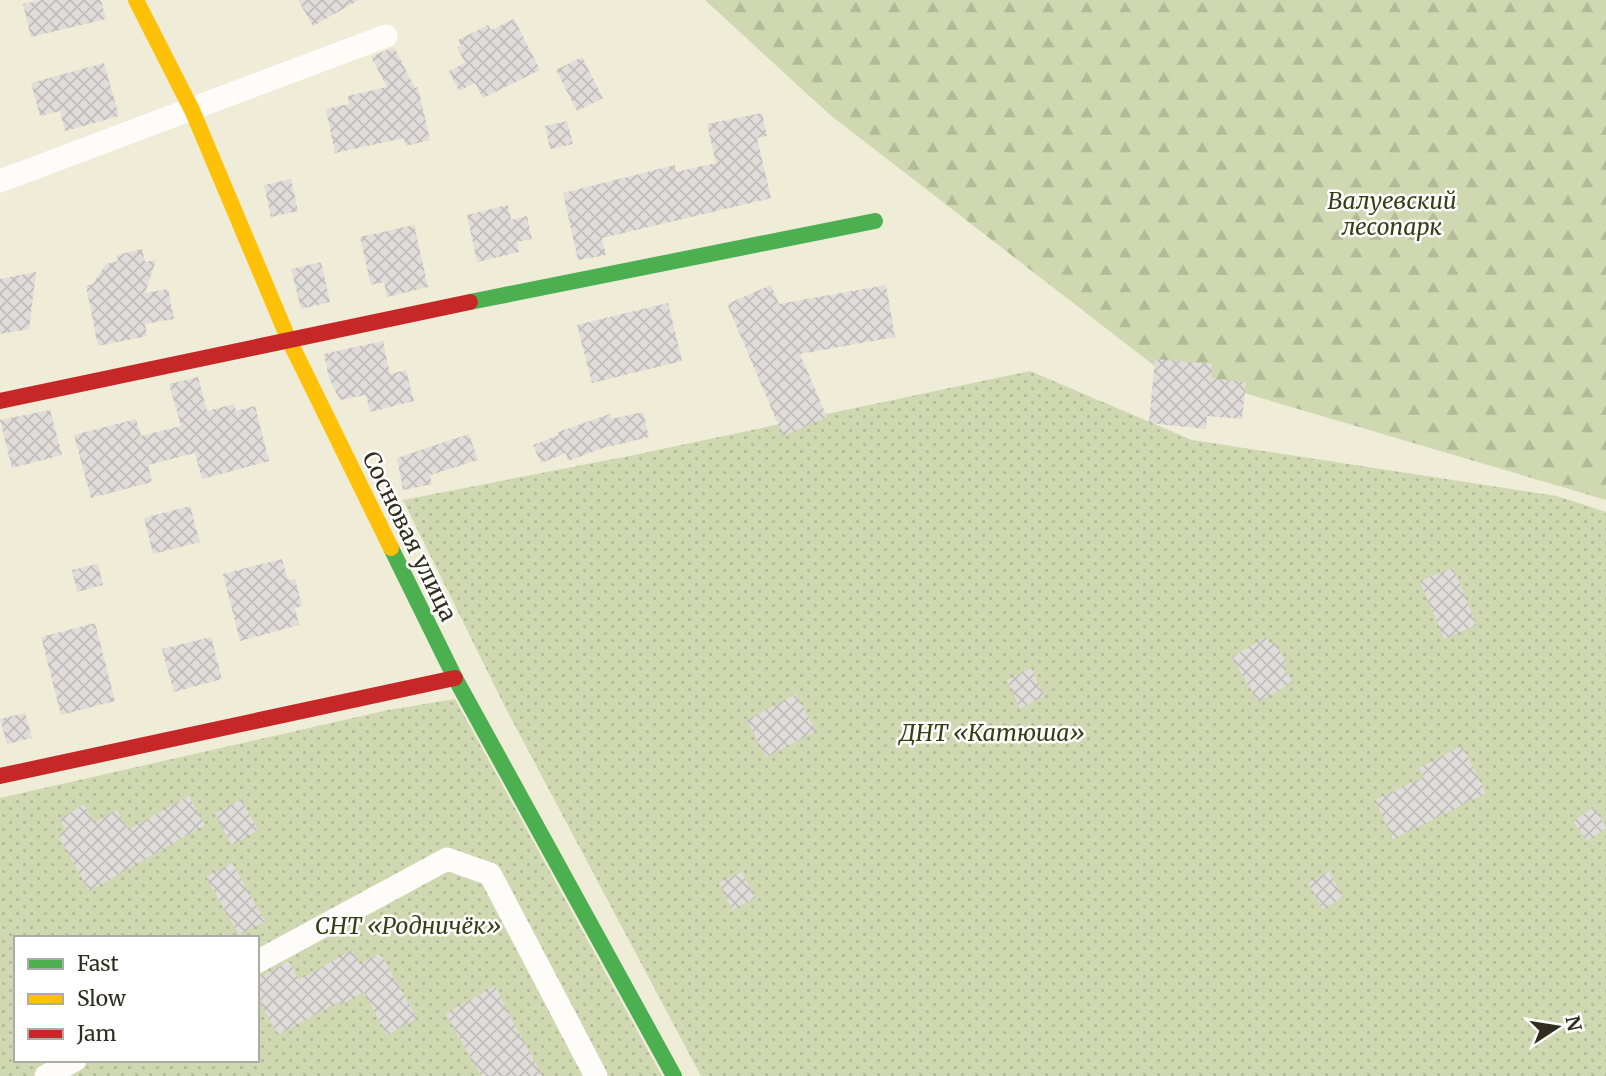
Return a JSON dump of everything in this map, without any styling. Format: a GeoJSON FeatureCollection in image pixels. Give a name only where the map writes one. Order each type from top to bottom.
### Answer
{"type":"FeatureCollection","features":[{"type":"Feature","properties":{"kind":"street","name":"Сосновая улица"},"geometry":{"type":"LineString","coordinates":[[136,0],[192,110],[288,338],[455,678],[674,1076]]}},
{"type":"Feature","properties":{"kind":"street"},"geometry":{"type":"LineString","coordinates":[[0,181],[386,36]]}},
{"type":"Feature","properties":{"kind":"street"},"geometry":{"type":"LineString","coordinates":[[0,401],[288,338],[875,221]]}},
{"type":"Feature","properties":{"kind":"street"},"geometry":{"type":"LineString","coordinates":[[0,776],[455,678]]}},
{"type":"Feature","properties":{"kind":"street"},"geometry":{"type":"LineString","coordinates":[[259,961],[447,859],[490,874],[596,1076]]}},
{"type":"Feature","properties":{"kind":"street"},"geometry":{"type":"LineString","coordinates":[[46,1076],[71,1062]]}},
{"type":"Feature","properties":{"kind":"green space","name":"Валуевский лесопарк"},"geometry":{"type":"Polygon","coordinates":[[[705,0],[1606,0],[1606,500],[1156,367],[829,114],[705,0]]]}},
{"type":"Feature","properties":{"kind":"green space","name":"ДНТ «Катюша»"},"geometry":{"type":"Polygon","coordinates":[[[1030,371],[1192,440],[1557,496],[1606,512],[1606,1076],[701,1076],[504,705],[403,500],[634,455],[1030,371]]]}},
{"type":"Feature","properties":{"kind":"green space","name":"СНТ «Родничёк»"},"geometry":{"type":"Polygon","coordinates":[[[455,699],[662,1076],[0,1076],[0,798],[388,710],[455,699]]]}},
{"type":"Feature","properties":{"kind":"building"},"geometry":{"type":"Polygon","coordinates":[[[42,0],[101,0],[106,19],[31,37],[23,4],[42,0]]]}},
{"type":"Feature","properties":{"kind":"building"},"geometry":{"type":"Polygon","coordinates":[[[298,0],[359,0],[313,26],[298,0]]]}},
{"type":"Feature","properties":{"kind":"building"},"geometry":{"type":"Polygon","coordinates":[[[514,19],[540,70],[483,98],[475,83],[459,91],[449,71],[465,63],[457,47],[461,46],[458,40],[488,25],[491,30],[514,19]]]}},
{"type":"Feature","properties":{"kind":"building"},"geometry":{"type":"Polygon","coordinates":[[[394,47],[415,88],[418,87],[430,140],[406,146],[404,138],[335,153],[326,109],[349,104],[348,96],[387,87],[371,57],[394,47]]]}},
{"type":"Feature","properties":{"kind":"building"},"geometry":{"type":"Polygon","coordinates":[[[582,57],[603,98],[577,111],[556,70],[582,57]]]}},
{"type":"Feature","properties":{"kind":"building"},"geometry":{"type":"Polygon","coordinates":[[[104,63],[119,116],[65,131],[60,111],[40,116],[31,83],[104,63]]]}},
{"type":"Feature","properties":{"kind":"building"},"geometry":{"type":"Polygon","coordinates":[[[762,113],[767,136],[757,138],[771,198],[602,238],[606,255],[578,260],[563,193],[675,165],[676,172],[716,163],[707,124],[762,113]]]}},
{"type":"Feature","properties":{"kind":"building"},"geometry":{"type":"Polygon","coordinates":[[[567,121],[573,144],[550,149],[545,126],[567,121]]]}},
{"type":"Feature","properties":{"kind":"building"},"geometry":{"type":"Polygon","coordinates":[[[291,179],[298,211],[271,217],[264,185],[291,179]]]}},
{"type":"Feature","properties":{"kind":"building"},"geometry":{"type":"Polygon","coordinates":[[[508,205],[511,220],[527,216],[532,239],[517,242],[519,252],[477,262],[467,215],[508,205]]]}},
{"type":"Feature","properties":{"kind":"building"},"geometry":{"type":"Polygon","coordinates":[[[414,225],[428,287],[387,297],[384,282],[371,285],[360,237],[414,225]]]}},
{"type":"Feature","properties":{"kind":"building"},"geometry":{"type":"Polygon","coordinates":[[[142,249],[145,262],[156,260],[145,293],[168,289],[174,319],[145,324],[147,336],[98,346],[86,286],[93,284],[106,264],[118,261],[117,255],[142,249]]]}},
{"type":"Feature","properties":{"kind":"building"},"geometry":{"type":"Polygon","coordinates":[[[321,262],[330,302],[301,309],[291,269],[321,262]]]}},
{"type":"Feature","properties":{"kind":"building"},"geometry":{"type":"Polygon","coordinates":[[[36,272],[29,329],[0,334],[0,279],[36,272]]]}},
{"type":"Feature","properties":{"kind":"building"},"geometry":{"type":"Polygon","coordinates":[[[771,285],[779,304],[886,285],[895,337],[800,354],[827,417],[783,436],[727,304],[771,285]]]}},
{"type":"Feature","properties":{"kind":"building"},"geometry":{"type":"Polygon","coordinates":[[[668,303],[682,361],[592,383],[577,325],[668,303]]]}},
{"type":"Feature","properties":{"kind":"building"},"geometry":{"type":"Polygon","coordinates":[[[383,341],[390,374],[406,370],[414,401],[370,412],[366,395],[340,400],[329,378],[324,354],[383,341]]]}},
{"type":"Feature","properties":{"kind":"building"},"geometry":{"type":"Polygon","coordinates":[[[1155,359],[1212,364],[1211,378],[1246,382],[1242,419],[1207,416],[1206,429],[1149,423],[1155,359]]]}},
{"type":"Feature","properties":{"kind":"building"},"geometry":{"type":"Polygon","coordinates":[[[198,377],[207,411],[234,404],[236,411],[255,406],[269,461],[202,479],[195,453],[148,465],[152,482],[91,498],[74,435],[136,419],[141,436],[181,426],[169,384],[198,377]]]}},
{"type":"Feature","properties":{"kind":"building"},"geometry":{"type":"Polygon","coordinates":[[[50,410],[62,455],[12,468],[0,420],[50,410]]]}},
{"type":"Feature","properties":{"kind":"building"},"geometry":{"type":"Polygon","coordinates":[[[643,412],[649,437],[603,448],[568,461],[566,453],[541,463],[533,445],[559,435],[558,432],[610,414],[611,419],[643,412]]]}},
{"type":"Feature","properties":{"kind":"building"},"geometry":{"type":"Polygon","coordinates":[[[469,434],[478,460],[430,475],[432,484],[403,490],[397,458],[469,434]]]}},
{"type":"Feature","properties":{"kind":"building"},"geometry":{"type":"Polygon","coordinates":[[[190,506],[200,542],[153,554],[144,518],[190,506]]]}},
{"type":"Feature","properties":{"kind":"building"},"geometry":{"type":"Polygon","coordinates":[[[282,559],[288,580],[295,579],[302,606],[295,608],[299,625],[240,641],[223,574],[282,559]]]}},
{"type":"Feature","properties":{"kind":"building"},"geometry":{"type":"Polygon","coordinates":[[[98,564],[103,585],[77,592],[72,570],[98,564]]]}},
{"type":"Feature","properties":{"kind":"building"},"geometry":{"type":"Polygon","coordinates":[[[1453,568],[1477,625],[1444,639],[1420,581],[1453,568]]]}},
{"type":"Feature","properties":{"kind":"building"},"geometry":{"type":"Polygon","coordinates":[[[95,623],[115,701],[61,715],[41,637],[95,623]]]}},
{"type":"Feature","properties":{"kind":"building"},"geometry":{"type":"Polygon","coordinates":[[[211,637],[222,679],[174,692],[162,649],[211,637]]]}},
{"type":"Feature","properties":{"kind":"building"},"geometry":{"type":"Polygon","coordinates":[[[1266,637],[1270,644],[1274,641],[1287,663],[1283,666],[1293,682],[1258,702],[1232,657],[1266,637]]]}},
{"type":"Feature","properties":{"kind":"building"},"geometry":{"type":"Polygon","coordinates":[[[1031,668],[1044,696],[1020,708],[1007,680],[1031,668]]]}},
{"type":"Feature","properties":{"kind":"building"},"geometry":{"type":"Polygon","coordinates":[[[796,694],[816,731],[766,757],[747,720],[796,694]]]}},
{"type":"Feature","properties":{"kind":"building"},"geometry":{"type":"Polygon","coordinates":[[[25,713],[32,738],[7,744],[0,719],[25,713]]]}},
{"type":"Feature","properties":{"kind":"building"},"geometry":{"type":"Polygon","coordinates":[[[1462,746],[1486,793],[1393,839],[1375,800],[1424,777],[1419,768],[1462,746]]]}},
{"type":"Feature","properties":{"kind":"building"},"geometry":{"type":"Polygon","coordinates":[[[189,796],[205,825],[89,891],[58,835],[66,830],[59,819],[84,805],[94,823],[117,810],[128,830],[189,796]]]}},
{"type":"Feature","properties":{"kind":"building"},"geometry":{"type":"Polygon","coordinates":[[[241,799],[258,830],[232,845],[215,814],[241,799]]]}},
{"type":"Feature","properties":{"kind":"building"},"geometry":{"type":"Polygon","coordinates":[[[1594,807],[1606,828],[1587,841],[1573,821],[1594,807]]]}},
{"type":"Feature","properties":{"kind":"building"},"geometry":{"type":"Polygon","coordinates":[[[232,863],[265,921],[239,935],[206,877],[232,863]]]}},
{"type":"Feature","properties":{"kind":"building"},"geometry":{"type":"Polygon","coordinates":[[[1329,871],[1343,897],[1323,909],[1308,883],[1329,871]]]}},
{"type":"Feature","properties":{"kind":"building"},"geometry":{"type":"Polygon","coordinates":[[[742,872],[755,898],[732,910],[719,883],[742,872]]]}},
{"type":"Feature","properties":{"kind":"building"},"geometry":{"type":"Polygon","coordinates":[[[352,950],[360,964],[380,953],[417,1018],[387,1035],[364,992],[340,1005],[338,1002],[278,1035],[259,1001],[259,978],[289,961],[299,980],[352,950]]]}},
{"type":"Feature","properties":{"kind":"building"},"geometry":{"type":"Polygon","coordinates":[[[495,986],[543,1076],[481,1076],[446,1014],[495,986]]]}},
{"type":"Feature","properties":{"kind":"traffic: fast"},"geometry":{"type":"LineString","coordinates":[[470,302],[875,221]]}},
{"type":"Feature","properties":{"kind":"traffic: fast"},"geometry":{"type":"LineString","coordinates":[[391,548],[455,678],[674,1076]]}},
{"type":"Feature","properties":{"kind":"traffic: slow"},"geometry":{"type":"LineString","coordinates":[[136,0],[192,110],[288,338],[391,548]]}},
{"type":"Feature","properties":{"kind":"traffic: jam"},"geometry":{"type":"LineString","coordinates":[[0,401],[470,302]]}},
{"type":"Feature","properties":{"kind":"traffic: jam"},"geometry":{"type":"LineString","coordinates":[[0,776],[455,678]]}}]}
